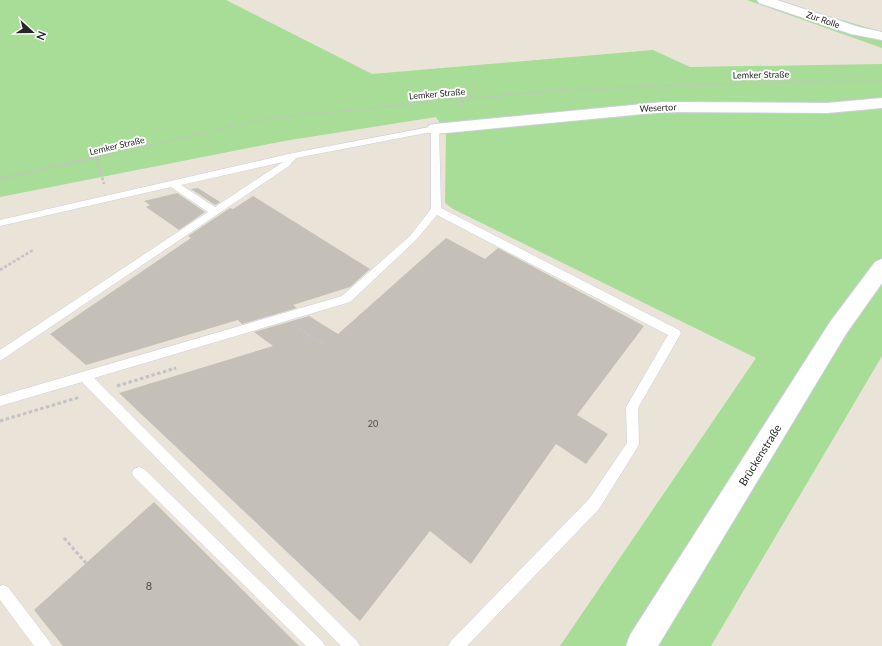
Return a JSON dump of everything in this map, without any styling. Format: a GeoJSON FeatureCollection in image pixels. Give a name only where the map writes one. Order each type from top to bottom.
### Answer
{"type":"FeatureCollection","features":[{"type":"Feature","properties":{"kind":"street","name":"Zur Rolle"},"geometry":{"type":"LineString","coordinates":[[764,0],[856,31],[882,36]]}},
{"type":"Feature","properties":{"kind":"street","name":"Wesertor"},"geometry":{"type":"LineString","coordinates":[[435,129],[664,107],[827,108],[882,103]]}},
{"type":"Feature","properties":{"kind":"street","name":"Brückenstraße"},"geometry":{"type":"LineString","coordinates":[[641,646],[838,328],[882,267]]}},
{"type":"Feature","properties":{"kind":"lane"},"geometry":{"type":"LineString","coordinates":[[0,224],[119,196],[174,185],[293,156],[381,138],[435,129],[436,210],[413,238],[346,299],[0,401]]}},
{"type":"Feature","properties":{"kind":"lane"},"geometry":{"type":"LineString","coordinates":[[0,356],[286,164],[293,156]]}},
{"type":"Feature","properties":{"kind":"lane"},"geometry":{"type":"LineString","coordinates":[[174,185],[215,212]]}},
{"type":"Feature","properties":{"kind":"lane"},"geometry":{"type":"LineString","coordinates":[[436,210],[675,333],[632,407],[633,444],[594,504],[456,646]]}},
{"type":"Feature","properties":{"kind":"lane"},"geometry":{"type":"LineString","coordinates":[[84,376],[352,646]]}},
{"type":"Feature","properties":{"kind":"lane"},"geometry":{"type":"LineString","coordinates":[[139,473],[317,646]]}},
{"type":"Feature","properties":{"kind":"lane"},"geometry":{"type":"LineString","coordinates":[[3,592],[44,646]]}},
{"type":"Feature","properties":{"kind":"path","name":"Lemker Straße"},"geometry":{"type":"LineString","coordinates":[[0,179],[268,118],[419,102],[564,90],[703,84],[882,81]]}},
{"type":"Feature","properties":{"kind":"path"},"geometry":{"type":"LineString","coordinates":[[97,157],[104,187],[119,196]]}},
{"type":"Feature","properties":{"kind":"path"},"geometry":{"type":"LineString","coordinates":[[0,270],[33,250]]}},
{"type":"Feature","properties":{"kind":"path"},"geometry":{"type":"LineString","coordinates":[[282,317],[324,345]]}},
{"type":"Feature","properties":{"kind":"path"},"geometry":{"type":"LineString","coordinates":[[293,332],[301,330]]}},
{"type":"Feature","properties":{"kind":"path"},"geometry":{"type":"LineString","coordinates":[[0,421],[181,366]]}},
{"type":"Feature","properties":{"kind":"path"},"geometry":{"type":"LineString","coordinates":[[64,538],[86,563]]}},
{"type":"Feature","properties":{"kind":"green space"},"geometry":{"type":"Polygon","coordinates":[[[0,0],[226,0],[372,74],[653,50],[690,67],[882,64],[882,356],[711,646],[560,646],[756,358],[453,209],[445,203],[446,133],[436,117],[284,141],[0,197],[0,0]]]}},
{"type":"Feature","properties":{"kind":"green space"},"geometry":{"type":"Polygon","coordinates":[[[747,0],[775,0],[824,17],[842,20],[882,32],[882,48],[747,0]]]}},
{"type":"Feature","properties":{"kind":"building"},"geometry":{"type":"Polygon","coordinates":[[[198,188],[220,202],[215,205],[191,189],[198,188]]]}},
{"type":"Feature","properties":{"kind":"building"},"geometry":{"type":"Polygon","coordinates":[[[177,193],[205,212],[179,230],[146,207],[150,205],[144,201],[177,193]]]}},
{"type":"Feature","properties":{"kind":"building"},"geometry":{"type":"Polygon","coordinates":[[[253,196],[370,269],[350,287],[293,305],[297,308],[242,324],[238,320],[86,365],[50,334],[191,238],[188,236],[230,208],[233,209],[253,196]]]}},
{"type":"Feature","properties":{"kind":"building"},"geometry":{"type":"Polygon","coordinates":[[[446,238],[485,259],[498,248],[644,326],[577,415],[608,434],[586,464],[556,444],[471,564],[430,531],[360,621],[119,393],[273,346],[254,332],[309,316],[338,334],[446,238]]]}},
{"type":"Feature","properties":{"kind":"building"},"geometry":{"type":"Polygon","coordinates":[[[154,502],[299,646],[63,646],[34,610],[154,502]]]}}]}
